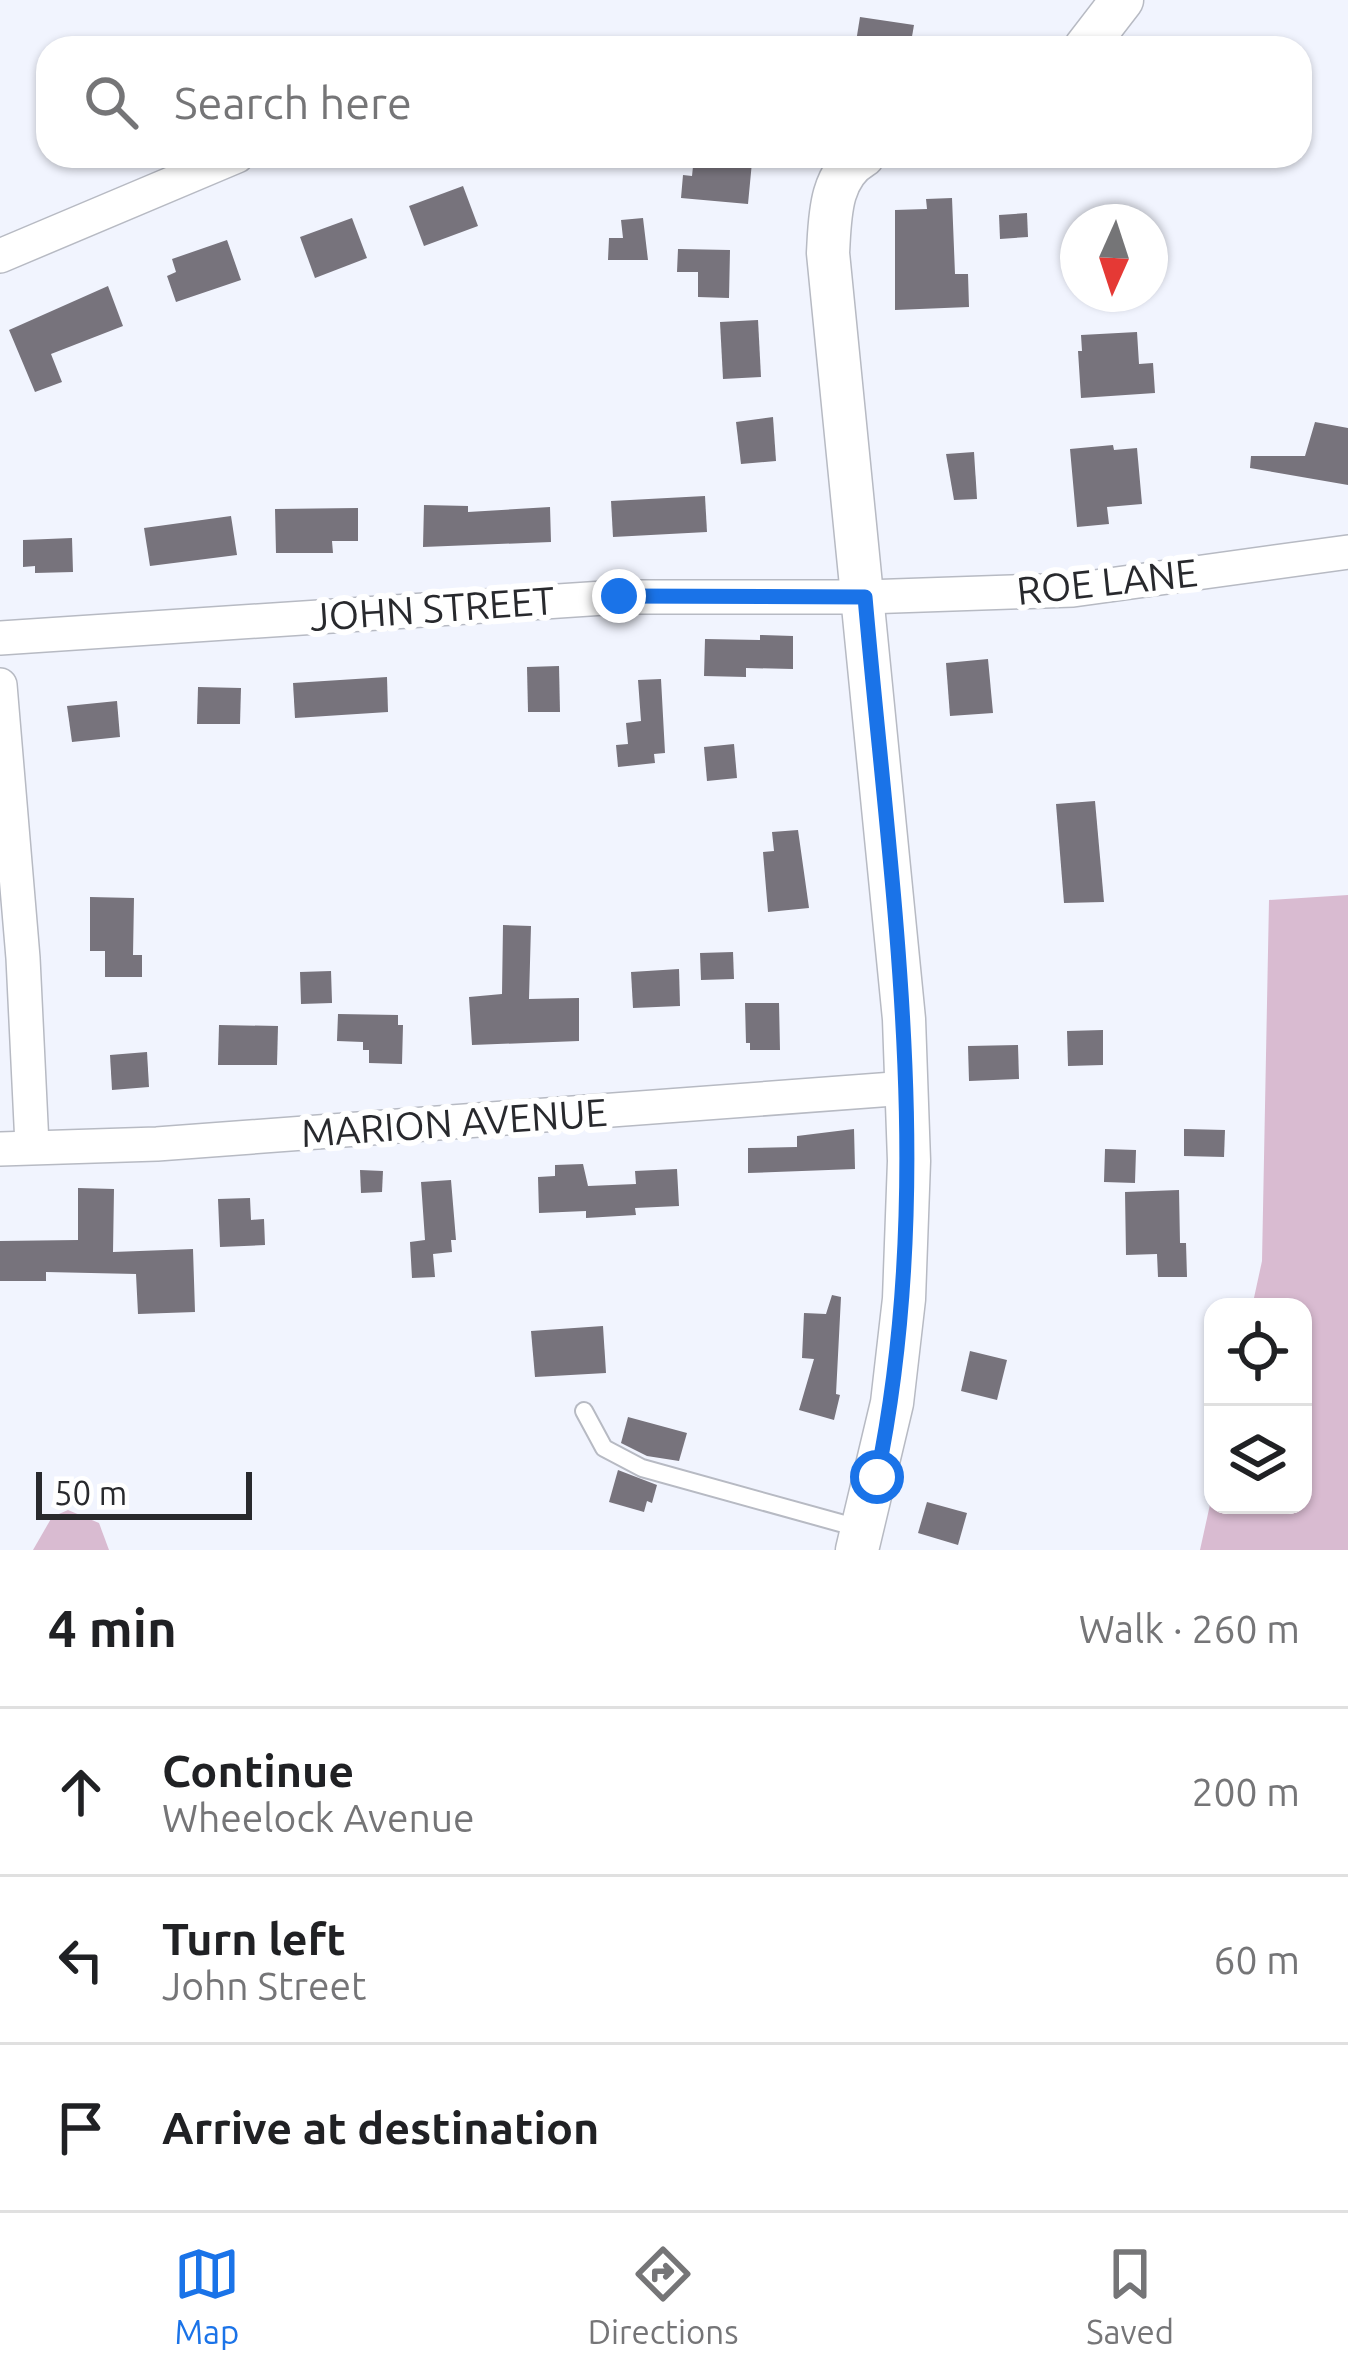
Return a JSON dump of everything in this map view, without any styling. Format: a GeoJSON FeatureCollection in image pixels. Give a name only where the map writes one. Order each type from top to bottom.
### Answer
{"type":"FeatureCollection","features":[{"type":"Feature","properties":{"kind":"street"},"geometry":{"type":"LineString","coordinates":[[1094,36],[1122,0]]}},
{"type":"Feature","properties":{"kind":"street"},"geometry":{"type":"LineString","coordinates":[[0,256],[209,168]]}},
{"type":"Feature","properties":{"kind":"street"},"geometry":{"type":"LineString","coordinates":[[849,168],[835,190],[828,253],[865,597],[907,1088],[909,1161],[901,1333],[892,1403],[860,1540]]}},
{"type":"Feature","properties":{"kind":"street","name":"ROE LANE"},"geometry":{"type":"LineString","coordinates":[[865,597],[1073,590],[1348,552]]}},
{"type":"Feature","properties":{"kind":"street","name":"JOHN STREET"},"geometry":{"type":"LineString","coordinates":[[0,638],[619,596],[865,597]]}},
{"type":"Feature","properties":{"kind":"street"},"geometry":{"type":"LineString","coordinates":[[0,685],[23,958],[16,1147]]}},
{"type":"Feature","properties":{"kind":"street","name":"MARION AVENUE"},"geometry":{"type":"LineString","coordinates":[[16,1147],[157,1144],[907,1088]]}},
{"type":"Feature","properties":{"kind":"lane"},"geometry":{"type":"LineString","coordinates":[[584,1412],[604,1448],[642,1468],[860,1540]]}},
{"type":"Feature","properties":{"kind":"shaded area"},"geometry":{"type":"Polygon","coordinates":[[[1348,895],[1348,1550],[1200,1550],[1208,1514],[1312,1514],[1312,1298],[1254,1298],[1262,1261],[1269,900],[1348,895]]]}},
{"type":"Feature","properties":{"kind":"shaded area"},"geometry":{"type":"Polygon","coordinates":[[[68,1510],[99,1523],[109,1550],[33,1550],[52,1517],[68,1510]]]}},
{"type":"Feature","properties":{"kind":"building"},"geometry":{"type":"Polygon","coordinates":[[[860,17],[914,25],[912,36],[857,36],[860,17]]]}},
{"type":"Feature","properties":{"kind":"building"},"geometry":{"type":"Polygon","coordinates":[[[693,168],[751,168],[748,204],[681,198],[683,175],[692,176],[693,168]]]}},
{"type":"Feature","properties":{"kind":"building"},"geometry":{"type":"Polygon","coordinates":[[[463,186],[478,226],[424,246],[409,206],[463,186]]]}},
{"type":"Feature","properties":{"kind":"building"},"geometry":{"type":"Polygon","coordinates":[[[952,198],[955,274],[968,274],[969,307],[895,310],[895,210],[927,209],[926,199],[952,198]]]}},
{"type":"Feature","properties":{"kind":"building"},"geometry":{"type":"Polygon","coordinates":[[[1027,213],[1028,237],[1000,239],[999,215],[1027,213]]]}},
{"type":"Feature","properties":{"kind":"building"},"geometry":{"type":"Polygon","coordinates":[[[352,218],[367,258],[315,278],[300,237],[352,218]]]}},
{"type":"Feature","properties":{"kind":"building"},"geometry":{"type":"Polygon","coordinates":[[[643,218],[648,260],[608,260],[609,238],[623,238],[621,220],[643,218]]]}},
{"type":"Feature","properties":{"kind":"building"},"geometry":{"type":"Polygon","coordinates":[[[227,240],[241,280],[176,302],[167,276],[176,272],[172,259],[227,240]]]}},
{"type":"Feature","properties":{"kind":"building"},"geometry":{"type":"Polygon","coordinates":[[[678,249],[730,250],[729,298],[698,297],[698,272],[677,272],[678,249]]]}},
{"type":"Feature","properties":{"kind":"building"},"geometry":{"type":"Polygon","coordinates":[[[108,286],[123,326],[51,354],[62,382],[35,392],[9,330],[108,286]]]}},
{"type":"Feature","properties":{"kind":"building"},"geometry":{"type":"Polygon","coordinates":[[[758,320],[761,377],[723,379],[720,322],[758,320]]]}},
{"type":"Feature","properties":{"kind":"building"},"geometry":{"type":"Polygon","coordinates":[[[1137,332],[1139,364],[1153,363],[1155,393],[1081,398],[1081,335],[1137,332]]]}},
{"type":"Feature","properties":{"kind":"building"},"geometry":{"type":"Polygon","coordinates":[[[773,417],[776,461],[741,464],[736,422],[773,417]]]}},
{"type":"Feature","properties":{"kind":"building"},"geometry":{"type":"Polygon","coordinates":[[[1315,422],[1348,428],[1348,485],[1250,468],[1251,456],[1305,456],[1315,422]]]}},
{"type":"Feature","properties":{"kind":"building"},"geometry":{"type":"Polygon","coordinates":[[[1113,445],[1114,450],[1137,448],[1142,504],[1107,507],[1109,524],[1077,527],[1070,449],[1113,445]]]}},
{"type":"Feature","properties":{"kind":"building"},"geometry":{"type":"Polygon","coordinates":[[[974,452],[977,499],[954,500],[946,454],[974,452]]]}},
{"type":"Feature","properties":{"kind":"building"},"geometry":{"type":"Polygon","coordinates":[[[705,496],[707,532],[613,537],[611,501],[705,496]]]}},
{"type":"Feature","properties":{"kind":"building"},"geometry":{"type":"Polygon","coordinates":[[[424,505],[468,506],[468,512],[550,507],[551,542],[423,547],[424,505]]]}},
{"type":"Feature","properties":{"kind":"building"},"geometry":{"type":"Polygon","coordinates":[[[358,508],[358,541],[332,541],[333,553],[276,553],[275,509],[358,508]]]}},
{"type":"Feature","properties":{"kind":"building"},"geometry":{"type":"Polygon","coordinates":[[[231,516],[237,555],[150,566],[144,528],[231,516]]]}},
{"type":"Feature","properties":{"kind":"building"},"geometry":{"type":"Polygon","coordinates":[[[72,538],[73,572],[35,573],[35,566],[23,567],[23,540],[72,538]]]}},
{"type":"Feature","properties":{"kind":"building"},"geometry":{"type":"Polygon","coordinates":[[[760,635],[793,636],[793,669],[746,668],[746,677],[704,676],[705,639],[760,640],[760,635]]]}},
{"type":"Feature","properties":{"kind":"building"},"geometry":{"type":"Polygon","coordinates":[[[988,659],[993,713],[950,716],[946,663],[988,659]]]}},
{"type":"Feature","properties":{"kind":"building"},"geometry":{"type":"Polygon","coordinates":[[[559,666],[560,712],[528,712],[527,667],[559,666]]]}},
{"type":"Feature","properties":{"kind":"building"},"geometry":{"type":"Polygon","coordinates":[[[387,677],[388,712],[295,718],[293,683],[387,677]]]}},
{"type":"Feature","properties":{"kind":"building"},"geometry":{"type":"Polygon","coordinates":[[[661,679],[665,753],[654,754],[655,763],[618,767],[616,745],[628,744],[626,723],[641,721],[638,680],[661,679]]]}},
{"type":"Feature","properties":{"kind":"building"},"geometry":{"type":"Polygon","coordinates":[[[198,687],[241,688],[240,724],[197,724],[198,687]]]}},
{"type":"Feature","properties":{"kind":"building"},"geometry":{"type":"Polygon","coordinates":[[[117,701],[120,737],[72,742],[67,706],[117,701]]]}},
{"type":"Feature","properties":{"kind":"building"},"geometry":{"type":"Polygon","coordinates":[[[734,744],[737,778],[707,781],[704,747],[734,744]]]}},
{"type":"Feature","properties":{"kind":"building"},"geometry":{"type":"Polygon","coordinates":[[[1095,801],[1104,902],[1064,903],[1056,804],[1095,801]]]}},
{"type":"Feature","properties":{"kind":"building"},"geometry":{"type":"Polygon","coordinates":[[[798,830],[809,908],[768,912],[763,852],[774,851],[772,832],[798,830]]]}},
{"type":"Feature","properties":{"kind":"building"},"geometry":{"type":"Polygon","coordinates":[[[90,897],[134,898],[133,955],[142,955],[142,977],[105,977],[105,951],[90,951],[90,897]]]}},
{"type":"Feature","properties":{"kind":"building"},"geometry":{"type":"Polygon","coordinates":[[[503,925],[531,926],[529,999],[579,998],[579,1041],[472,1045],[469,997],[502,994],[503,925]]]}},
{"type":"Feature","properties":{"kind":"building"},"geometry":{"type":"Polygon","coordinates":[[[733,952],[734,979],[701,980],[700,953],[733,952]]]}},
{"type":"Feature","properties":{"kind":"building"},"geometry":{"type":"Polygon","coordinates":[[[679,969],[680,1006],[633,1008],[631,972],[679,969]]]}},
{"type":"Feature","properties":{"kind":"building"},"geometry":{"type":"Polygon","coordinates":[[[331,971],[332,1003],[301,1004],[300,972],[331,971]]]}},
{"type":"Feature","properties":{"kind":"building"},"geometry":{"type":"Polygon","coordinates":[[[745,1003],[779,1003],[780,1050],[750,1050],[745,1003]]]}},
{"type":"Feature","properties":{"kind":"building"},"geometry":{"type":"Polygon","coordinates":[[[338,1014],[398,1015],[398,1025],[403,1025],[402,1064],[369,1063],[363,1042],[337,1041],[338,1014]]]}},
{"type":"Feature","properties":{"kind":"building"},"geometry":{"type":"Polygon","coordinates":[[[219,1025],[278,1026],[277,1065],[218,1065],[219,1025]]]}},
{"type":"Feature","properties":{"kind":"building"},"geometry":{"type":"Polygon","coordinates":[[[1103,1030],[1103,1065],[1068,1066],[1067,1031],[1103,1030]]]}},
{"type":"Feature","properties":{"kind":"building"},"geometry":{"type":"Polygon","coordinates":[[[1018,1045],[1019,1079],[969,1081],[968,1046],[1018,1045]]]}},
{"type":"Feature","properties":{"kind":"building"},"geometry":{"type":"Polygon","coordinates":[[[147,1052],[149,1087],[112,1090],[110,1055],[147,1052]]]}},
{"type":"Feature","properties":{"kind":"building"},"geometry":{"type":"Polygon","coordinates":[[[854,1129],[855,1169],[748,1173],[748,1148],[797,1147],[797,1136],[854,1129]]]}},
{"type":"Feature","properties":{"kind":"building"},"geometry":{"type":"Polygon","coordinates":[[[1184,1129],[1225,1130],[1224,1157],[1184,1156],[1184,1129]]]}},
{"type":"Feature","properties":{"kind":"building"},"geometry":{"type":"Polygon","coordinates":[[[1105,1149],[1136,1150],[1135,1183],[1104,1182],[1105,1149]]]}},
{"type":"Feature","properties":{"kind":"building"},"geometry":{"type":"Polygon","coordinates":[[[583,1164],[588,1186],[636,1184],[635,1171],[677,1169],[679,1206],[635,1208],[636,1215],[586,1218],[586,1211],[539,1213],[538,1177],[555,1176],[555,1165],[583,1164]]]}},
{"type":"Feature","properties":{"kind":"building"},"geometry":{"type":"Polygon","coordinates":[[[360,1170],[383,1171],[382,1192],[361,1193],[360,1170]]]}},
{"type":"Feature","properties":{"kind":"building"},"geometry":{"type":"Polygon","coordinates":[[[451,1180],[456,1240],[451,1240],[452,1252],[433,1254],[435,1277],[412,1278],[410,1242],[425,1240],[421,1182],[451,1180]]]}},
{"type":"Feature","properties":{"kind":"building"},"geometry":{"type":"Polygon","coordinates":[[[78,1188],[114,1189],[113,1252],[193,1249],[195,1312],[138,1314],[136,1274],[46,1272],[46,1281],[0,1281],[0,1241],[78,1240],[78,1188]]]}},
{"type":"Feature","properties":{"kind":"building"},"geometry":{"type":"Polygon","coordinates":[[[1179,1190],[1180,1243],[1186,1243],[1187,1277],[1158,1277],[1157,1254],[1126,1255],[1125,1192],[1179,1190]]]}},
{"type":"Feature","properties":{"kind":"building"},"geometry":{"type":"Polygon","coordinates":[[[250,1198],[251,1220],[264,1219],[265,1245],[220,1247],[218,1199],[250,1198]]]}},
{"type":"Feature","properties":{"kind":"building"},"geometry":{"type":"Polygon","coordinates":[[[832,1295],[841,1297],[836,1394],[840,1395],[834,1420],[799,1410],[814,1359],[802,1358],[804,1313],[826,1314],[832,1295]]]}},
{"type":"Feature","properties":{"kind":"building"},"geometry":{"type":"Polygon","coordinates":[[[603,1326],[606,1373],[535,1377],[531,1331],[603,1326]]]}},
{"type":"Feature","properties":{"kind":"building"},"geometry":{"type":"Polygon","coordinates":[[[970,1351],[1007,1360],[997,1400],[961,1391],[970,1351]]]}},
{"type":"Feature","properties":{"kind":"building"},"geometry":{"type":"Polygon","coordinates":[[[628,1417],[687,1433],[679,1461],[647,1456],[621,1443],[628,1417]]]}},
{"type":"Feature","properties":{"kind":"building"},"geometry":{"type":"Polygon","coordinates":[[[618,1470],[657,1485],[644,1512],[609,1502],[618,1470]]]}},
{"type":"Feature","properties":{"kind":"building"},"geometry":{"type":"Polygon","coordinates":[[[927,1502],[967,1513],[958,1545],[918,1533],[927,1502]]]}},
{"type":"Feature","properties":{"kind":"route"},"geometry":{"type":"LineString","coordinates":[[619,596],[865,597],[904,1019],[909,1161],[901,1333],[877,1477]]}}]}
